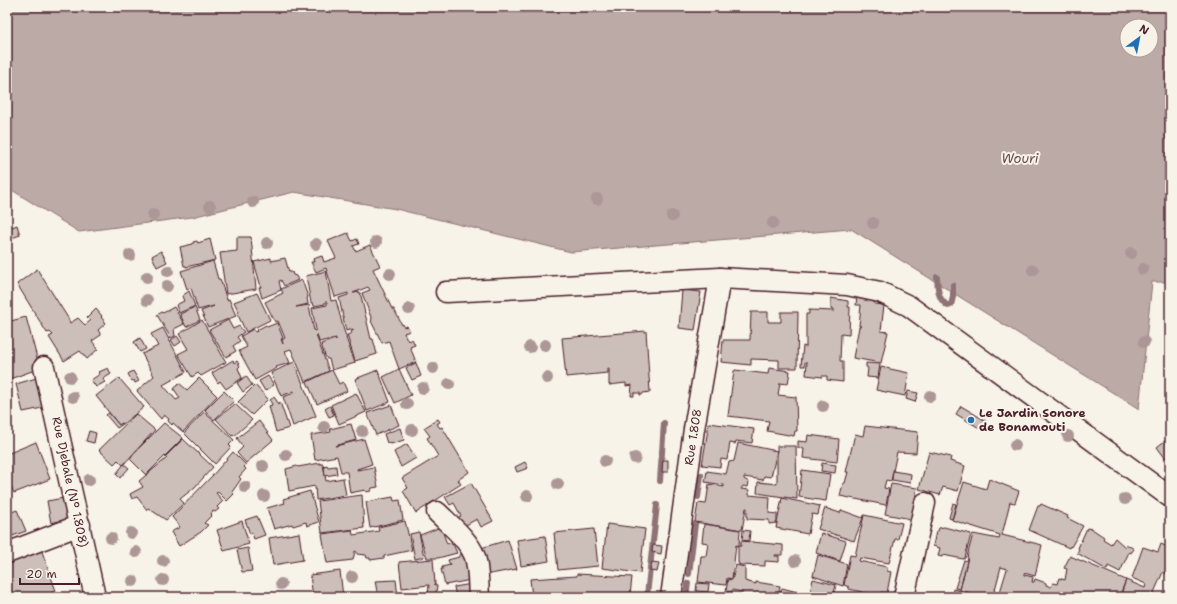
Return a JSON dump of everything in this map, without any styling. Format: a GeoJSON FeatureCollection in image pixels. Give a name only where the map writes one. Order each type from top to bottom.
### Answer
{"type":"FeatureCollection","features":[{"type":"Feature","properties":{"kind":"street"},"geometry":{"type":"LineString","coordinates":[[446,292],[720,278],[847,285],[880,292],[909,306],[1170,497]]}},
{"type":"Feature","properties":{"kind":"street","name":"Rue 1.808"},"geometry":{"type":"LineString","coordinates":[[671,597],[694,429],[720,278]]}},
{"type":"Feature","properties":{"kind":"street","name":"Rue Djebale (N° 1.808)"},"geometry":{"type":"LineString","coordinates":[[44,367],[95,597]]}},
{"type":"Feature","properties":{"kind":"street"},"geometry":{"type":"LineString","coordinates":[[904,597],[925,503]]}},
{"type":"Feature","properties":{"kind":"street"},"geometry":{"type":"LineString","coordinates":[[437,512],[468,544],[474,556],[477,568],[479,597]]}},
{"type":"Feature","properties":{"kind":"street"},"geometry":{"type":"LineString","coordinates":[[7,553],[80,525]]}},
{"type":"Feature","properties":{"kind":"water","name":"Wouri"},"geometry":{"type":"Polygon","coordinates":[[[7,7],[1170,7],[1170,282],[1152,282],[1139,409],[851,229],[571,252],[396,209],[294,192],[192,217],[79,232],[7,187],[7,7]]]}},
{"type":"Feature","properties":{"kind":"building"},"geometry":{"type":"Polygon","coordinates":[[[17,225],[20,235],[7,240],[7,229],[17,225]]]}},
{"type":"Feature","properties":{"kind":"building"},"geometry":{"type":"Polygon","coordinates":[[[348,233],[352,241],[357,239],[359,244],[353,246],[356,251],[370,245],[380,266],[373,269],[392,309],[394,309],[402,325],[403,324],[404,327],[407,326],[410,331],[404,333],[408,341],[412,339],[415,345],[410,347],[416,362],[399,369],[389,341],[382,343],[371,321],[372,320],[362,293],[370,290],[368,287],[353,293],[360,292],[371,339],[373,339],[377,354],[355,361],[347,335],[352,333],[351,331],[354,330],[346,331],[339,298],[348,295],[348,293],[335,297],[326,268],[316,272],[311,262],[314,262],[313,259],[322,256],[324,262],[336,258],[328,241],[348,233]]]}},
{"type":"Feature","properties":{"kind":"building"},"geometry":{"type":"Polygon","coordinates":[[[237,237],[251,237],[256,289],[226,294],[220,253],[237,251],[237,237]]]}},
{"type":"Feature","properties":{"kind":"building"},"geometry":{"type":"Polygon","coordinates":[[[210,239],[215,260],[186,267],[184,266],[180,247],[193,244],[193,242],[197,241],[198,243],[210,239]]]}},
{"type":"Feature","properties":{"kind":"building"},"geometry":{"type":"Polygon","coordinates":[[[161,251],[167,262],[157,267],[152,256],[161,251]]]}},
{"type":"Feature","properties":{"kind":"building"},"geometry":{"type":"Polygon","coordinates":[[[271,258],[271,261],[285,258],[289,272],[292,272],[298,280],[284,286],[281,280],[279,281],[281,290],[262,298],[259,287],[261,287],[254,262],[271,258]]]}},
{"type":"Feature","properties":{"kind":"building"},"geometry":{"type":"Polygon","coordinates":[[[213,261],[218,279],[220,279],[227,300],[229,299],[236,316],[208,327],[201,311],[214,306],[198,310],[191,288],[187,289],[181,271],[213,261]]]}},
{"type":"Feature","properties":{"kind":"building"},"geometry":{"type":"Polygon","coordinates":[[[37,269],[70,323],[78,318],[85,325],[90,321],[87,318],[96,309],[106,323],[98,330],[101,335],[92,341],[98,349],[87,359],[80,351],[64,361],[49,337],[53,335],[50,332],[47,333],[17,284],[37,269]]]}},
{"type":"Feature","properties":{"kind":"building"},"geometry":{"type":"Polygon","coordinates":[[[326,271],[331,301],[336,300],[346,338],[355,363],[332,370],[329,359],[325,356],[321,344],[335,339],[336,340],[336,338],[319,342],[317,334],[316,335],[329,371],[305,382],[291,349],[285,351],[290,363],[276,367],[277,368],[255,380],[239,351],[247,347],[241,336],[253,329],[255,332],[266,325],[267,327],[277,323],[283,338],[281,339],[283,344],[282,340],[285,338],[278,321],[275,322],[265,302],[283,293],[281,289],[302,280],[308,297],[308,304],[296,307],[309,305],[314,331],[316,330],[312,308],[327,305],[327,302],[325,302],[325,304],[314,306],[313,303],[311,303],[306,276],[326,271]]]}},
{"type":"Feature","properties":{"kind":"building"},"geometry":{"type":"Polygon","coordinates":[[[682,290],[701,292],[695,330],[679,328],[682,290]]]}},
{"type":"Feature","properties":{"kind":"building"},"geometry":{"type":"Polygon","coordinates":[[[189,291],[195,306],[179,313],[176,305],[184,301],[182,296],[189,291]]]}},
{"type":"Feature","properties":{"kind":"building"},"geometry":{"type":"Polygon","coordinates":[[[257,293],[270,320],[246,332],[237,313],[239,312],[234,302],[257,293]]]}},
{"type":"Feature","properties":{"kind":"building"},"geometry":{"type":"Polygon","coordinates":[[[857,296],[874,298],[874,304],[884,305],[881,331],[888,332],[881,363],[853,358],[859,327],[861,326],[859,326],[861,305],[856,305],[857,296]]]}},
{"type":"Feature","properties":{"kind":"building"},"geometry":{"type":"Polygon","coordinates":[[[831,298],[848,301],[848,307],[850,307],[849,335],[841,334],[840,361],[843,361],[843,382],[827,380],[827,376],[822,377],[806,375],[807,362],[805,362],[805,366],[801,366],[803,346],[806,347],[806,314],[809,314],[809,310],[834,311],[834,309],[831,309],[831,298]]]}},
{"type":"Feature","properties":{"kind":"building"},"geometry":{"type":"Polygon","coordinates":[[[174,307],[184,324],[174,329],[175,336],[171,338],[157,315],[174,307]]]}},
{"type":"Feature","properties":{"kind":"building"},"geometry":{"type":"Polygon","coordinates":[[[195,307],[200,320],[186,327],[180,314],[195,307]]]}},
{"type":"Feature","properties":{"kind":"building"},"geometry":{"type":"Polygon","coordinates":[[[751,312],[768,312],[768,322],[781,322],[781,312],[798,312],[797,368],[779,368],[779,360],[751,359],[751,365],[721,362],[723,340],[750,340],[751,312]]]}},
{"type":"Feature","properties":{"kind":"building"},"geometry":{"type":"Polygon","coordinates":[[[26,317],[41,373],[34,375],[32,371],[7,380],[7,322],[26,317]]]}},
{"type":"Feature","properties":{"kind":"building"},"geometry":{"type":"Polygon","coordinates":[[[202,320],[226,362],[201,376],[198,373],[192,377],[178,354],[188,349],[179,334],[202,320]]]}},
{"type":"Feature","properties":{"kind":"building"},"geometry":{"type":"Polygon","coordinates":[[[228,320],[233,329],[239,326],[244,332],[237,337],[240,341],[233,346],[236,351],[226,357],[209,330],[228,320]]]}},
{"type":"Feature","properties":{"kind":"building"},"geometry":{"type":"Polygon","coordinates":[[[163,328],[186,372],[163,385],[176,400],[180,398],[174,389],[179,383],[187,390],[199,378],[217,396],[183,432],[173,423],[172,425],[168,421],[169,419],[164,415],[161,419],[137,391],[154,376],[142,354],[158,346],[151,334],[163,328]]]}},
{"type":"Feature","properties":{"kind":"building"},"geometry":{"type":"Polygon","coordinates":[[[646,331],[650,392],[643,393],[642,395],[640,395],[640,393],[634,393],[634,396],[631,396],[632,385],[626,386],[626,383],[609,385],[609,368],[608,373],[566,377],[562,338],[646,331]]]}},
{"type":"Feature","properties":{"kind":"building"},"geometry":{"type":"Polygon","coordinates":[[[177,336],[181,342],[175,346],[171,340],[177,336]]]}},
{"type":"Feature","properties":{"kind":"building"},"geometry":{"type":"Polygon","coordinates":[[[140,338],[146,349],[140,352],[134,342],[140,338]]]}},
{"type":"Feature","properties":{"kind":"building"},"geometry":{"type":"Polygon","coordinates":[[[233,360],[234,363],[237,361],[240,366],[238,368],[242,378],[226,389],[220,381],[218,383],[212,373],[233,360]]]}},
{"type":"Feature","properties":{"kind":"building"},"geometry":{"type":"Polygon","coordinates":[[[294,362],[316,416],[293,426],[283,397],[294,393],[294,391],[281,396],[271,373],[294,362]]]}},
{"type":"Feature","properties":{"kind":"building"},"geometry":{"type":"Polygon","coordinates":[[[416,363],[421,376],[412,380],[406,368],[416,363]]]}},
{"type":"Feature","properties":{"kind":"building"},"geometry":{"type":"Polygon","coordinates":[[[866,363],[880,364],[878,378],[867,377],[868,368],[866,367],[866,363]]]}},
{"type":"Feature","properties":{"kind":"building"},"geometry":{"type":"Polygon","coordinates":[[[881,367],[909,373],[905,396],[876,390],[881,367]]]}},
{"type":"Feature","properties":{"kind":"building"},"geometry":{"type":"Polygon","coordinates":[[[108,368],[111,374],[103,379],[105,382],[96,387],[91,380],[100,374],[99,372],[108,368]]]}},
{"type":"Feature","properties":{"kind":"building"},"geometry":{"type":"Polygon","coordinates":[[[769,368],[790,371],[788,384],[780,383],[778,395],[796,397],[797,431],[795,431],[794,436],[767,431],[769,421],[728,416],[734,371],[768,374],[769,368]]]}},
{"type":"Feature","properties":{"kind":"building"},"geometry":{"type":"Polygon","coordinates":[[[399,369],[411,395],[395,403],[383,377],[399,369]]]}},
{"type":"Feature","properties":{"kind":"building"},"geometry":{"type":"Polygon","coordinates":[[[332,370],[339,384],[343,382],[347,391],[317,404],[307,382],[332,370]]]}},
{"type":"Feature","properties":{"kind":"building"},"geometry":{"type":"Polygon","coordinates":[[[378,370],[390,402],[367,411],[355,379],[378,370]]]}},
{"type":"Feature","properties":{"kind":"building"},"geometry":{"type":"Polygon","coordinates":[[[133,371],[139,381],[135,383],[128,374],[133,371]]]}},
{"type":"Feature","properties":{"kind":"building"},"geometry":{"type":"Polygon","coordinates":[[[246,376],[252,385],[243,392],[237,383],[246,376]]]}},
{"type":"Feature","properties":{"kind":"building"},"geometry":{"type":"Polygon","coordinates":[[[268,376],[274,385],[265,391],[259,381],[268,376]]]}},
{"type":"Feature","properties":{"kind":"building"},"geometry":{"type":"Polygon","coordinates":[[[40,377],[47,407],[23,412],[16,384],[40,377]]]}},
{"type":"Feature","properties":{"kind":"building"},"geometry":{"type":"Polygon","coordinates":[[[119,378],[144,407],[123,424],[122,423],[119,425],[96,396],[119,378]]]}},
{"type":"Feature","properties":{"kind":"building"},"geometry":{"type":"Polygon","coordinates":[[[255,385],[268,399],[252,415],[238,402],[255,385]]]}},
{"type":"Feature","properties":{"kind":"building"},"geometry":{"type":"Polygon","coordinates":[[[224,391],[234,401],[214,420],[205,410],[224,391]]]}},
{"type":"Feature","properties":{"kind":"building"},"geometry":{"type":"Polygon","coordinates":[[[908,391],[918,393],[915,402],[906,399],[908,391]]]}},
{"type":"Feature","properties":{"kind":"building"},"geometry":{"type":"Polygon","coordinates":[[[356,393],[366,412],[339,424],[331,405],[356,393]]]}},
{"type":"Feature","properties":{"kind":"building"},"geometry":{"type":"Polygon","coordinates":[[[274,397],[279,404],[280,402],[289,428],[276,432],[269,406],[272,405],[270,400],[274,397]]]}},
{"type":"Feature","properties":{"kind":"building"},"geometry":{"type":"Polygon","coordinates":[[[235,404],[252,420],[234,436],[232,436],[216,419],[235,404]]]}},
{"type":"Feature","properties":{"kind":"building"},"geometry":{"type":"Polygon","coordinates":[[[391,405],[399,425],[376,435],[367,413],[391,405]]]}},
{"type":"Feature","properties":{"kind":"building"},"geometry":{"type":"Polygon","coordinates":[[[330,406],[334,415],[329,417],[325,409],[330,406]]]}},
{"type":"Feature","properties":{"kind":"building"},"geometry":{"type":"Polygon","coordinates":[[[961,406],[986,421],[981,429],[956,414],[961,406]]]}},
{"type":"Feature","properties":{"kind":"building"},"geometry":{"type":"Polygon","coordinates":[[[204,412],[234,440],[229,445],[231,447],[215,464],[184,433],[204,412]]]}},
{"type":"Feature","properties":{"kind":"building"},"geometry":{"type":"Polygon","coordinates":[[[109,413],[119,425],[122,423],[123,424],[117,428],[106,415],[109,413]]]}},
{"type":"Feature","properties":{"kind":"building"},"geometry":{"type":"Polygon","coordinates":[[[136,414],[155,430],[123,465],[118,460],[114,464],[99,450],[136,414]]]}},
{"type":"Feature","properties":{"kind":"building"},"geometry":{"type":"Polygon","coordinates":[[[438,419],[440,422],[437,424],[440,428],[442,427],[469,472],[458,480],[461,484],[416,513],[403,491],[408,488],[402,478],[438,456],[427,438],[430,436],[424,428],[438,419]]]}},
{"type":"Feature","properties":{"kind":"building"},"geometry":{"type":"Polygon","coordinates":[[[259,421],[273,440],[246,463],[237,453],[243,447],[237,438],[259,421]]]}},
{"type":"Feature","properties":{"kind":"building"},"geometry":{"type":"Polygon","coordinates":[[[164,423],[183,438],[146,475],[130,459],[133,454],[164,423]]]}},
{"type":"Feature","properties":{"kind":"building"},"geometry":{"type":"Polygon","coordinates":[[[709,423],[754,429],[752,443],[736,441],[735,444],[730,443],[727,460],[721,459],[720,467],[702,465],[709,423]]]}},
{"type":"Feature","properties":{"kind":"building"},"geometry":{"type":"Polygon","coordinates":[[[351,424],[356,440],[335,446],[364,439],[372,464],[357,470],[374,467],[378,487],[372,488],[371,491],[366,492],[365,490],[350,493],[347,472],[341,472],[337,456],[315,460],[311,435],[331,432],[330,429],[351,424]]]}},
{"type":"Feature","properties":{"kind":"building"},"geometry":{"type":"Polygon","coordinates":[[[865,426],[918,432],[916,453],[897,452],[891,481],[886,480],[884,488],[889,489],[886,505],[840,496],[843,483],[845,483],[848,472],[846,472],[855,434],[863,436],[865,426]]]}},
{"type":"Feature","properties":{"kind":"building"},"geometry":{"type":"Polygon","coordinates":[[[400,428],[404,440],[391,444],[391,442],[387,443],[384,434],[400,428]]]}},
{"type":"Feature","properties":{"kind":"building"},"geometry":{"type":"Polygon","coordinates":[[[89,431],[96,433],[94,443],[86,441],[89,431]]]}},
{"type":"Feature","properties":{"kind":"building"},"geometry":{"type":"Polygon","coordinates":[[[808,435],[839,439],[837,462],[803,458],[804,449],[798,448],[798,441],[807,442],[808,435]]]}},
{"type":"Feature","properties":{"kind":"building"},"geometry":{"type":"Polygon","coordinates":[[[183,439],[213,467],[195,487],[180,499],[184,503],[166,520],[148,508],[147,510],[137,497],[132,499],[130,494],[143,487],[139,481],[167,458],[165,457],[183,439]]]}},
{"type":"Feature","properties":{"kind":"building"},"geometry":{"type":"Polygon","coordinates":[[[1166,440],[1170,446],[1170,454],[1165,458],[1157,447],[1166,440]]]}},
{"type":"Feature","properties":{"kind":"building"},"geometry":{"type":"Polygon","coordinates":[[[36,442],[50,479],[14,493],[7,477],[7,454],[36,442]]]}},
{"type":"Feature","properties":{"kind":"building"},"geometry":{"type":"Polygon","coordinates":[[[738,443],[777,451],[771,477],[764,476],[763,480],[744,477],[744,479],[749,482],[748,487],[743,486],[741,489],[749,490],[749,495],[770,497],[769,513],[777,514],[777,523],[769,524],[769,520],[747,519],[747,508],[742,530],[695,522],[698,503],[706,504],[709,484],[724,487],[724,485],[705,482],[707,471],[726,474],[729,462],[734,461],[738,443]]]}},
{"type":"Feature","properties":{"kind":"building"},"geometry":{"type":"Polygon","coordinates":[[[407,444],[416,458],[401,467],[394,452],[407,444]]]}},
{"type":"Feature","properties":{"kind":"building"},"geometry":{"type":"Polygon","coordinates":[[[777,446],[796,446],[797,499],[757,493],[758,482],[777,484],[777,446]]]}},
{"type":"Feature","properties":{"kind":"building"},"geometry":{"type":"Polygon","coordinates":[[[233,452],[246,465],[244,467],[246,469],[239,477],[241,479],[232,492],[234,494],[227,501],[218,492],[216,493],[223,501],[217,507],[219,509],[215,512],[213,511],[211,514],[212,515],[204,523],[208,525],[201,532],[179,546],[171,532],[180,527],[172,517],[233,452]]]}},
{"type":"Feature","properties":{"kind":"building"},"geometry":{"type":"Polygon","coordinates":[[[929,452],[951,457],[950,461],[965,466],[958,491],[943,487],[940,495],[919,489],[929,452]]]}},
{"type":"Feature","properties":{"kind":"building"},"geometry":{"type":"Polygon","coordinates":[[[663,460],[668,460],[668,472],[662,472],[663,460]]]}},
{"type":"Feature","properties":{"kind":"building"},"geometry":{"type":"Polygon","coordinates":[[[525,462],[528,468],[517,472],[515,467],[525,462]]]}},
{"type":"Feature","properties":{"kind":"building"},"geometry":{"type":"Polygon","coordinates":[[[320,463],[323,464],[326,481],[343,478],[346,495],[316,500],[315,486],[289,491],[286,469],[320,463]]]}},
{"type":"Feature","properties":{"kind":"building"},"geometry":{"type":"Polygon","coordinates":[[[822,463],[836,465],[835,473],[821,471],[822,463]]]}},
{"type":"Feature","properties":{"kind":"building"},"geometry":{"type":"Polygon","coordinates":[[[124,464],[129,468],[120,478],[116,474],[124,464]]]}},
{"type":"Feature","properties":{"kind":"building"},"geometry":{"type":"Polygon","coordinates":[[[327,465],[328,467],[336,466],[337,474],[325,476],[324,466],[327,465]]]}},
{"type":"Feature","properties":{"kind":"building"},"geometry":{"type":"Polygon","coordinates":[[[802,470],[830,474],[826,501],[799,497],[802,470]]]}},
{"type":"Feature","properties":{"kind":"building"},"geometry":{"type":"Polygon","coordinates":[[[893,471],[911,474],[910,483],[892,480],[893,471]]]}},
{"type":"Feature","properties":{"kind":"building"},"geometry":{"type":"Polygon","coordinates":[[[989,479],[1019,491],[1015,503],[1010,502],[1002,535],[1042,545],[1035,576],[1024,573],[1024,575],[1033,577],[1032,582],[1034,582],[1035,579],[1046,583],[1046,585],[1051,587],[1053,583],[1057,584],[1059,578],[1065,580],[1067,569],[1064,568],[1070,556],[1126,580],[1119,597],[1013,597],[1000,592],[1007,569],[1001,567],[993,597],[982,597],[960,590],[973,534],[999,539],[1000,535],[952,520],[964,482],[986,489],[989,479]]]}},
{"type":"Feature","properties":{"kind":"building"},"geometry":{"type":"Polygon","coordinates":[[[471,483],[493,521],[481,527],[477,519],[462,527],[457,518],[461,516],[454,503],[450,505],[445,497],[471,483]]]}},
{"type":"Feature","properties":{"kind":"building"},"geometry":{"type":"Polygon","coordinates":[[[891,484],[917,488],[915,499],[918,500],[915,518],[911,517],[911,519],[885,514],[891,484]]]}},
{"type":"Feature","properties":{"kind":"building"},"geometry":{"type":"Polygon","coordinates":[[[310,491],[319,522],[307,526],[306,522],[293,526],[292,524],[274,529],[267,508],[285,503],[283,499],[310,491]]]}},
{"type":"Feature","properties":{"kind":"building"},"geometry":{"type":"Polygon","coordinates":[[[362,495],[364,528],[322,533],[318,501],[362,495]]]}},
{"type":"Feature","properties":{"kind":"building"},"geometry":{"type":"Polygon","coordinates":[[[393,497],[394,501],[400,500],[403,520],[370,528],[366,502],[393,497]]]}},
{"type":"Feature","properties":{"kind":"building"},"geometry":{"type":"Polygon","coordinates":[[[64,498],[68,519],[51,523],[47,501],[64,498]]]}},
{"type":"Feature","properties":{"kind":"building"},"geometry":{"type":"Polygon","coordinates":[[[782,498],[820,506],[818,515],[812,514],[808,534],[776,528],[782,498]]]}},
{"type":"Feature","properties":{"kind":"building"},"geometry":{"type":"Polygon","coordinates":[[[953,503],[956,504],[952,519],[949,518],[953,503]]]}},
{"type":"Feature","properties":{"kind":"building"},"geometry":{"type":"Polygon","coordinates":[[[1041,504],[1068,516],[1067,518],[1083,526],[1071,547],[1070,546],[1069,548],[1029,530],[1038,506],[1041,504]]]}},
{"type":"Feature","properties":{"kind":"building"},"geometry":{"type":"Polygon","coordinates":[[[825,508],[840,513],[841,510],[863,518],[854,541],[818,529],[825,508]]]}},
{"type":"Feature","properties":{"kind":"building"},"geometry":{"type":"Polygon","coordinates":[[[17,510],[26,531],[7,538],[7,514],[17,510]]]}},
{"type":"Feature","properties":{"kind":"building"},"geometry":{"type":"Polygon","coordinates":[[[864,515],[902,523],[898,539],[895,539],[889,563],[860,558],[859,561],[887,567],[887,571],[891,572],[887,593],[881,592],[880,596],[849,589],[849,587],[844,585],[850,555],[855,556],[864,515]]]}},
{"type":"Feature","properties":{"kind":"building"},"geometry":{"type":"Polygon","coordinates":[[[257,516],[265,535],[254,539],[252,533],[250,534],[245,520],[257,516]]]}},
{"type":"Feature","properties":{"kind":"building"},"geometry":{"type":"Polygon","coordinates":[[[242,521],[249,544],[224,551],[217,530],[242,521]]]}},
{"type":"Feature","properties":{"kind":"building"},"geometry":{"type":"Polygon","coordinates":[[[405,521],[412,550],[384,556],[384,558],[370,560],[370,558],[367,558],[366,555],[357,554],[355,551],[353,560],[327,563],[322,534],[352,530],[353,535],[379,531],[378,527],[405,521]]]}},
{"type":"Feature","properties":{"kind":"building"},"geometry":{"type":"Polygon","coordinates":[[[607,524],[645,529],[640,573],[602,568],[607,524]]]}},
{"type":"Feature","properties":{"kind":"building"},"geometry":{"type":"Polygon","coordinates":[[[704,524],[740,530],[739,546],[736,545],[732,579],[727,578],[726,585],[698,582],[701,556],[706,556],[708,543],[702,542],[704,524]]]}},
{"type":"Feature","properties":{"kind":"building"},"geometry":{"type":"Polygon","coordinates":[[[441,527],[447,544],[451,542],[457,553],[438,558],[427,558],[420,535],[441,527]]]}},
{"type":"Feature","properties":{"kind":"building"},"geometry":{"type":"Polygon","coordinates":[[[944,527],[971,534],[965,558],[963,559],[943,555],[942,557],[938,556],[940,548],[933,546],[936,531],[938,531],[939,528],[944,527]]]}},
{"type":"Feature","properties":{"kind":"building"},"geometry":{"type":"Polygon","coordinates":[[[1087,528],[1092,529],[1104,537],[1103,539],[1111,544],[1115,538],[1125,547],[1126,544],[1134,549],[1131,553],[1129,552],[1120,572],[1108,566],[1107,570],[1077,553],[1087,528]]]}},
{"type":"Feature","properties":{"kind":"building"},"geometry":{"type":"Polygon","coordinates":[[[594,529],[598,566],[558,570],[554,533],[594,529]]]}},
{"type":"Feature","properties":{"kind":"building"},"geometry":{"type":"Polygon","coordinates":[[[743,530],[750,531],[749,541],[742,540],[743,530]]]}},
{"type":"Feature","properties":{"kind":"building"},"geometry":{"type":"Polygon","coordinates":[[[419,532],[424,557],[415,559],[410,534],[419,532]]]}},
{"type":"Feature","properties":{"kind":"building"},"geometry":{"type":"Polygon","coordinates":[[[299,533],[303,560],[273,565],[269,538],[299,533]]]}},
{"type":"Feature","properties":{"kind":"building"},"geometry":{"type":"Polygon","coordinates":[[[821,533],[846,541],[840,561],[816,553],[821,533]]]}},
{"type":"Feature","properties":{"kind":"building"},"geometry":{"type":"Polygon","coordinates":[[[545,536],[549,561],[521,566],[517,540],[545,536]]]}},
{"type":"Feature","properties":{"kind":"building"},"geometry":{"type":"Polygon","coordinates":[[[508,540],[517,569],[485,575],[481,548],[508,540]]]}},
{"type":"Feature","properties":{"kind":"building"},"geometry":{"type":"Polygon","coordinates":[[[741,541],[783,545],[783,555],[775,555],[779,556],[779,562],[765,561],[765,566],[739,565],[738,546],[741,546],[741,541]]]}},
{"type":"Feature","properties":{"kind":"building"},"geometry":{"type":"Polygon","coordinates":[[[1161,544],[1170,548],[1168,556],[1170,556],[1170,569],[1168,568],[1167,574],[1163,572],[1152,597],[1120,597],[1126,580],[1145,588],[1146,584],[1132,578],[1143,547],[1158,552],[1161,544]]]}},
{"type":"Feature","properties":{"kind":"building"},"geometry":{"type":"Polygon","coordinates":[[[653,545],[662,546],[661,554],[652,552],[653,545]]]}},
{"type":"Feature","properties":{"kind":"building"},"geometry":{"type":"Polygon","coordinates":[[[40,546],[56,591],[41,597],[7,597],[7,559],[40,546]]]}},
{"type":"Feature","properties":{"kind":"building"},"geometry":{"type":"Polygon","coordinates":[[[248,548],[252,571],[242,572],[237,550],[248,548]]]}},
{"type":"Feature","properties":{"kind":"building"},"geometry":{"type":"Polygon","coordinates":[[[463,554],[463,556],[466,556],[471,580],[445,585],[441,569],[443,569],[442,567],[450,565],[448,560],[459,557],[459,555],[463,554]]]}},
{"type":"Feature","properties":{"kind":"building"},"geometry":{"type":"Polygon","coordinates":[[[818,555],[847,564],[843,586],[813,576],[818,555]]]}},
{"type":"Feature","properties":{"kind":"building"},"geometry":{"type":"Polygon","coordinates":[[[433,559],[434,584],[437,586],[435,597],[428,597],[429,585],[402,588],[399,562],[433,559]]]}},
{"type":"Feature","properties":{"kind":"building"},"geometry":{"type":"Polygon","coordinates":[[[964,560],[967,561],[960,589],[955,588],[964,560]]]}},
{"type":"Feature","properties":{"kind":"building"},"geometry":{"type":"Polygon","coordinates":[[[652,562],[659,563],[657,572],[650,571],[652,562]]]}},
{"type":"Feature","properties":{"kind":"building"},"geometry":{"type":"Polygon","coordinates":[[[736,565],[745,567],[745,581],[756,584],[756,582],[780,586],[778,597],[742,597],[742,592],[732,590],[732,592],[726,591],[728,579],[732,580],[736,565]]]}},
{"type":"Feature","properties":{"kind":"building"},"geometry":{"type":"Polygon","coordinates":[[[340,571],[343,597],[313,597],[310,575],[340,571]]]}},
{"type":"Feature","properties":{"kind":"building"},"geometry":{"type":"Polygon","coordinates":[[[577,574],[632,577],[630,596],[532,597],[530,579],[577,576],[577,574]]]}},
{"type":"Feature","properties":{"kind":"building"},"geometry":{"type":"Polygon","coordinates":[[[813,579],[836,585],[833,597],[809,597],[813,579]]]}},
{"type":"Feature","properties":{"kind":"building"},"geometry":{"type":"Polygon","coordinates":[[[396,580],[398,597],[378,597],[375,581],[396,580]]]}},
{"type":"Feature","properties":{"kind":"building"},"geometry":{"type":"Polygon","coordinates":[[[697,583],[709,584],[708,592],[696,591],[697,583]]]}},
{"type":"Feature","properties":{"kind":"building"},"geometry":{"type":"Polygon","coordinates":[[[472,584],[474,597],[456,597],[454,587],[472,584]]]}},
{"type":"Feature","properties":{"kind":"building"},"geometry":{"type":"Polygon","coordinates":[[[782,588],[805,594],[804,597],[779,597],[782,588]]]}},
{"type":"Feature","properties":{"kind":"building"},"geometry":{"type":"Polygon","coordinates":[[[953,589],[964,592],[963,597],[952,597],[953,589]]]}},
{"type":"Feature","properties":{"kind":"waterway"},"geometry":{"type":"LineString","coordinates":[[937,277],[940,297],[948,306],[951,305],[953,297],[953,285]]}},
{"type":"Feature","properties":{"kind":"waterway"},"geometry":{"type":"LineString","coordinates":[[660,481],[664,423]]}},
{"type":"Feature","properties":{"kind":"waterway"},"geometry":{"type":"LineString","coordinates":[[698,497],[701,475]]}},
{"type":"Feature","properties":{"kind":"waterway"},"geometry":{"type":"LineString","coordinates":[[647,595],[657,505]]}},
{"type":"Feature","properties":{"kind":"waterway"},"geometry":{"type":"LineString","coordinates":[[689,574],[695,524]]}},
{"type":"Feature","properties":{"kind":"waterway"},"geometry":{"type":"LineString","coordinates":[[686,597],[688,583]]}},
{"type":"Feature","properties":{"kind":"place","name":"Le Jardin Sonore de Bonamouti"},"geometry":{"type":"Point","coordinates":[971,420]}}]}
